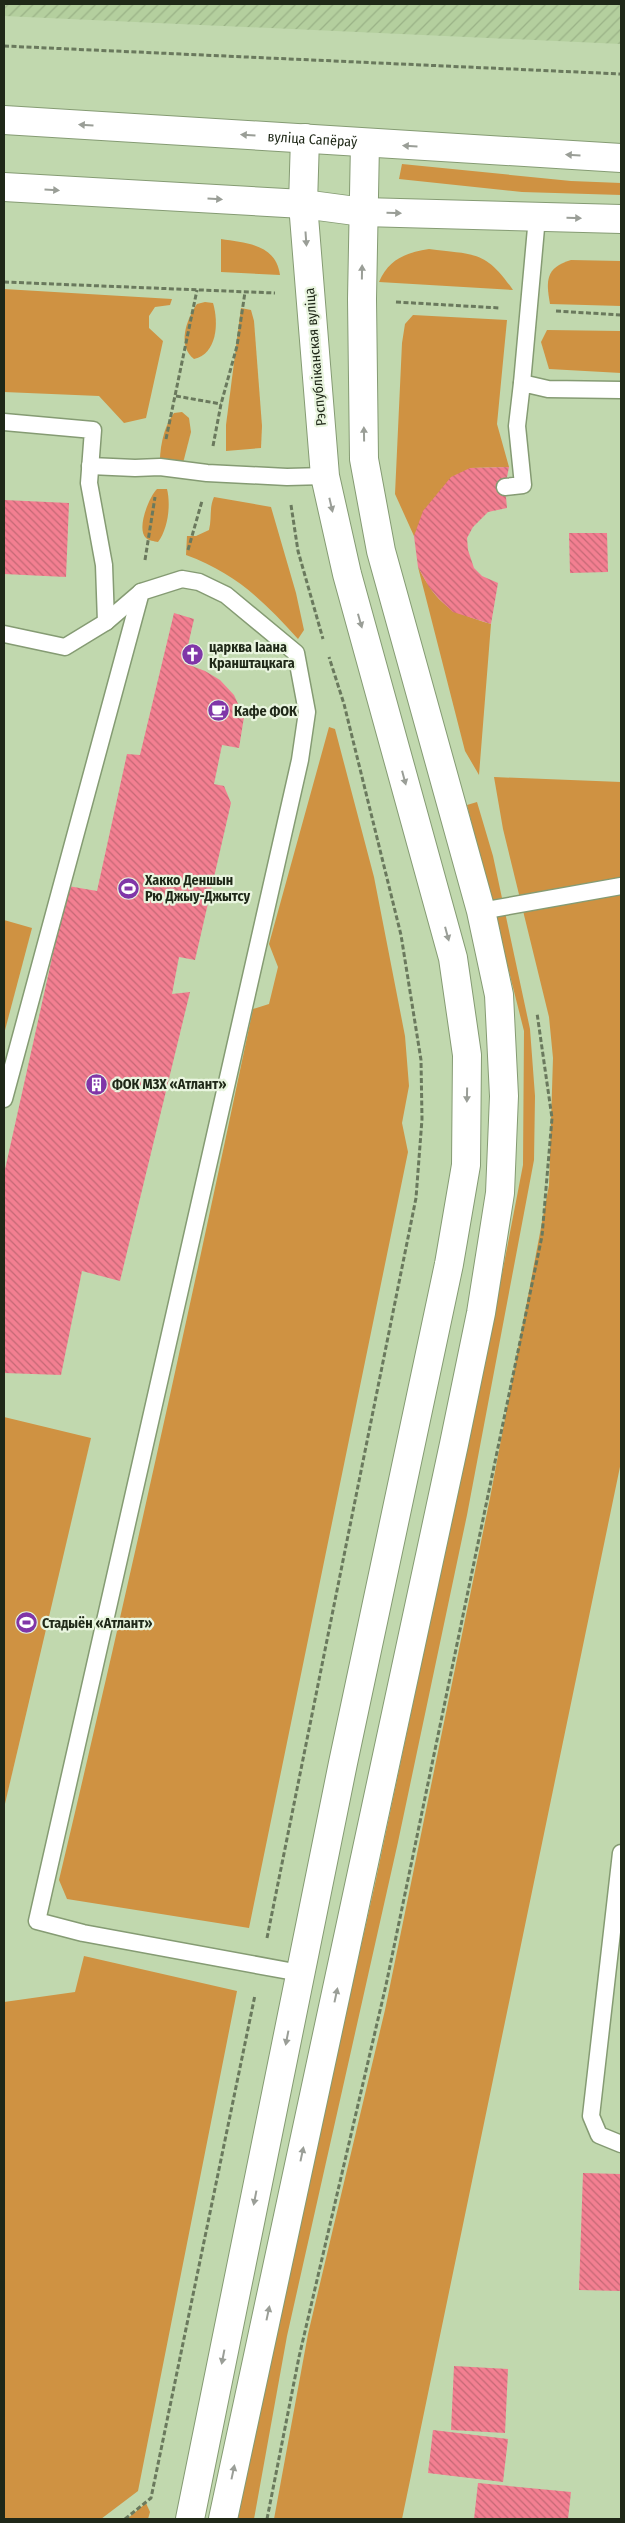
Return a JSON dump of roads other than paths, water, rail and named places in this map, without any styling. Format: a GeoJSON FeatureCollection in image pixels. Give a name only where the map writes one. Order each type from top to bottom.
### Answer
{"type":"FeatureCollection","features":[{"type":"Feature","properties":{"kind":"street","name":"вуліца Сапёраў"},"geometry":{"type":"LineString","coordinates":[[4,120],[621,158]]}},
{"type":"Feature","properties":{"kind":"street","name":"Рэспубліканская вуліца"},"geometry":{"type":"LineString","coordinates":[[202,2460],[300,1973],[449,1264],[466,1165],[467,1055],[453,958],[347,574],[325,476],[303,204],[305,138]]}},
{"type":"Feature","properties":{"kind":"street"},"geometry":{"type":"LineString","coordinates":[[223,2519],[454,1444],[484,1295],[500,1193],[504,1096],[499,995],[481,911],[381,551],[364,459],[362,212],[365,143]]}},
{"type":"Feature","properties":{"kind":"street"},"geometry":{"type":"LineString","coordinates":[[4,187],[303,204],[362,212],[621,219]]}},
{"type":"Feature","properties":{"kind":"street"},"geometry":{"type":"LineString","coordinates":[[325,476],[367,476]]}},
{"type":"Feature","properties":{"kind":"street"},"geometry":{"type":"LineString","coordinates":[[180,2519],[202,2460]]}},
{"type":"Feature","properties":{"kind":"street"},"geometry":{"type":"LineString","coordinates":[[190,2519],[202,2460]]}},
{"type":"Feature","properties":{"kind":"lane"},"geometry":{"type":"LineString","coordinates":[[505,487],[523,485],[516,426],[522,384],[537,217]]}},
{"type":"Feature","properties":{"kind":"lane"},"geometry":{"type":"LineString","coordinates":[[522,384],[548,389],[621,390]]}},
{"type":"Feature","properties":{"kind":"lane"},"geometry":{"type":"LineString","coordinates":[[4,422],[93,430],[88,483],[104,565],[106,622]]}},
{"type":"Feature","properties":{"kind":"lane"},"geometry":{"type":"LineString","coordinates":[[90,466],[160,467],[207,473],[287,477],[325,476]]}},
{"type":"Feature","properties":{"kind":"lane"},"geometry":{"type":"LineString","coordinates":[[4,634],[65,647],[106,622],[141,592],[182,579],[199,582],[226,594],[296,653],[307,712],[300,760],[38,1921],[83,1933],[300,1973]]}},
{"type":"Feature","properties":{"kind":"lane"},"geometry":{"type":"LineString","coordinates":[[4,1099],[141,592]]}},
{"type":"Feature","properties":{"kind":"lane"},"geometry":{"type":"LineString","coordinates":[[481,911],[621,886]]}},
{"type":"Feature","properties":{"kind":"lane"},"geometry":{"type":"LineString","coordinates":[[621,1853],[591,2116],[599,2135],[621,2144]]}},
{"type":"Feature","properties":{"kind":"place","name":"царква Іаана Кранштацкага"},"geometry":{"type":"Point","coordinates":[193,655]}},
{"type":"Feature","properties":{"kind":"place","name":"Кафе ФОК"},"geometry":{"type":"Point","coordinates":[218,711]}},
{"type":"Feature","properties":{"kind":"place","name":"Хакко Деншын Рю Джыу-Джытсу"},"geometry":{"type":"Point","coordinates":[129,888]}},
{"type":"Feature","properties":{"kind":"place","name":"ФОК МЗХ «Атлант»"},"geometry":{"type":"Point","coordinates":[96,1084]}},
{"type":"Feature","properties":{"kind":"place","name":"Стадыён «Атлант»"},"geometry":{"type":"Point","coordinates":[26,1623]}}]}
